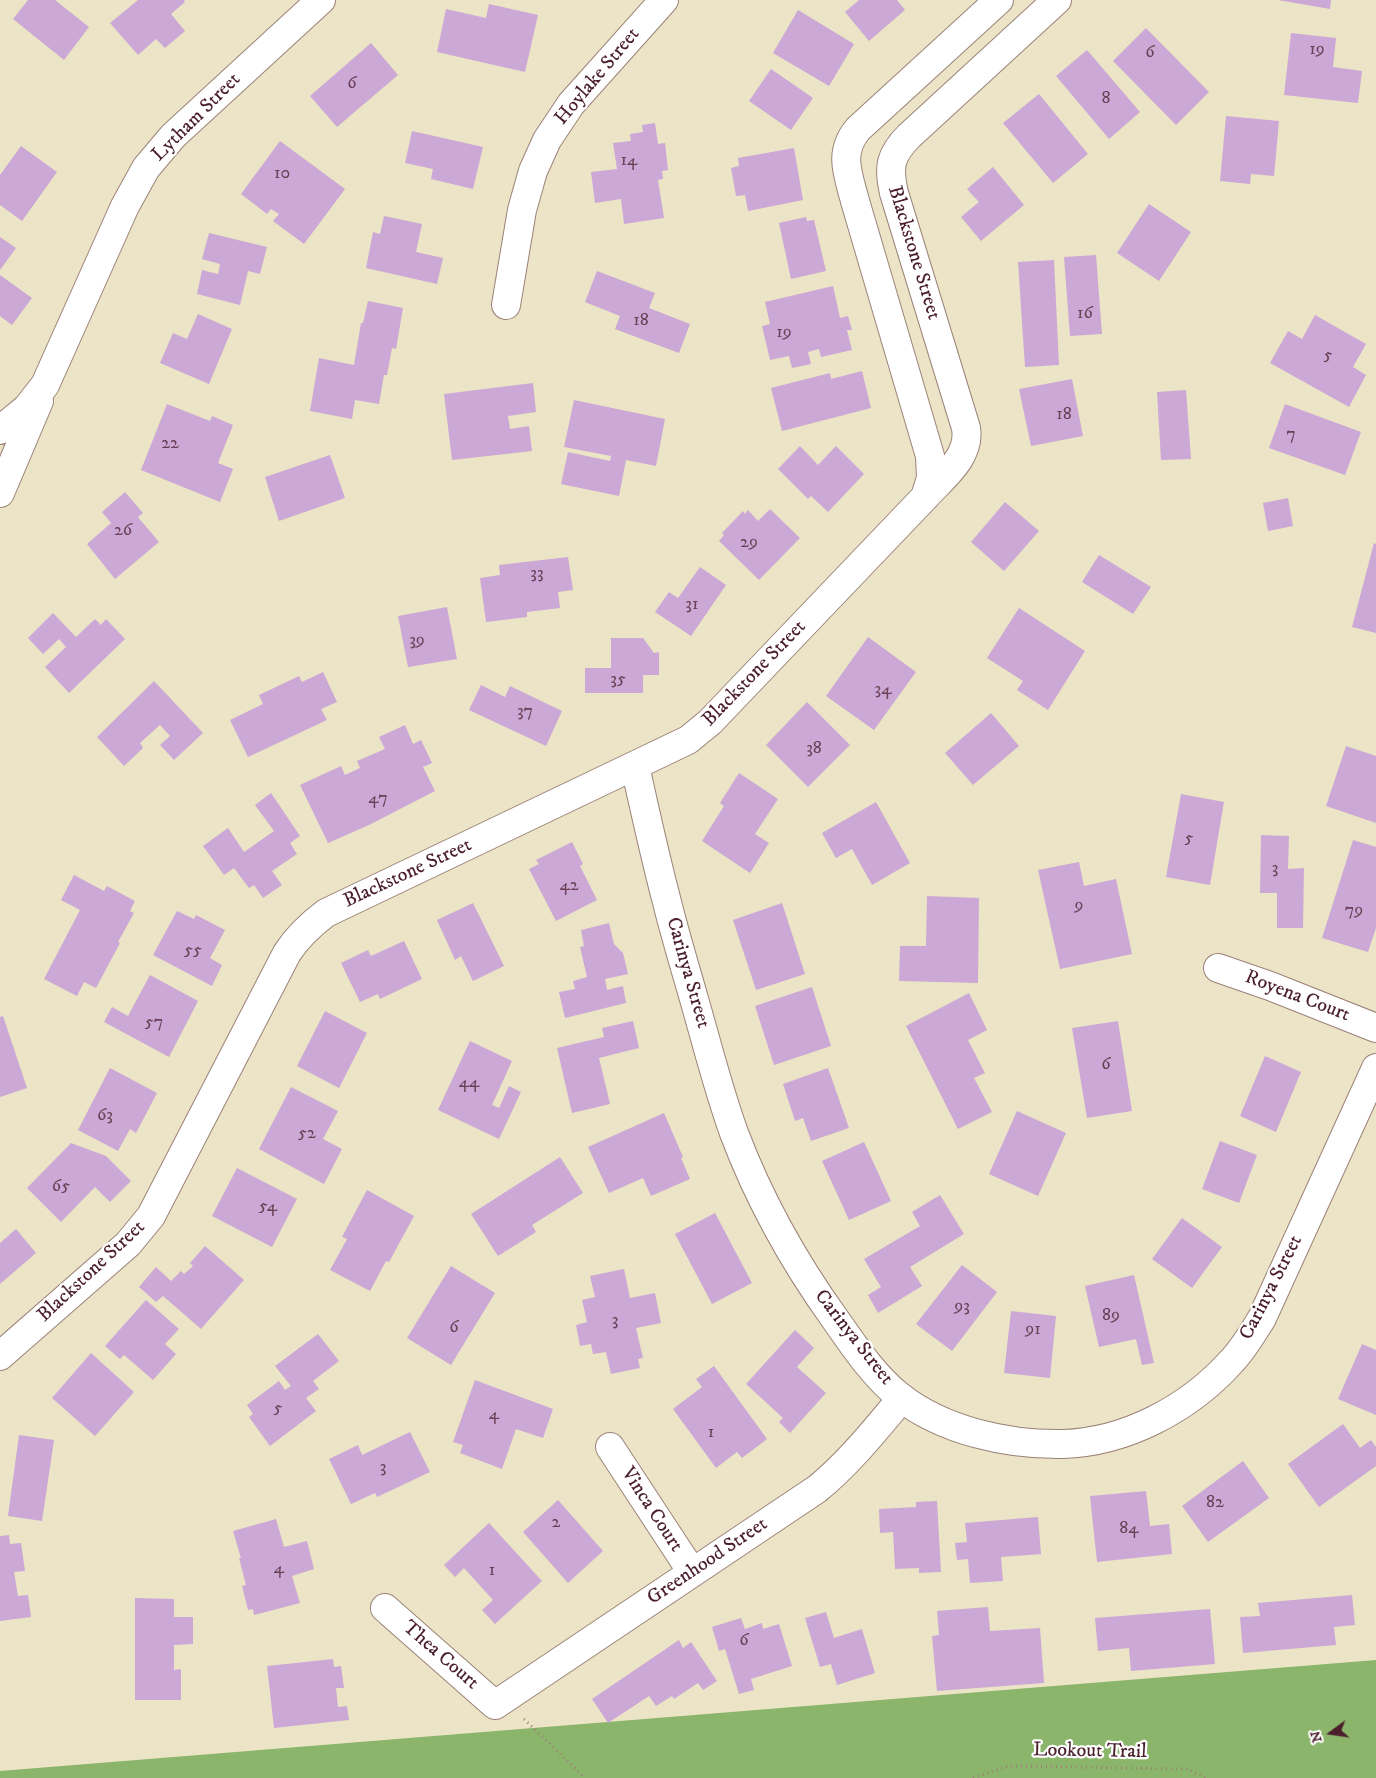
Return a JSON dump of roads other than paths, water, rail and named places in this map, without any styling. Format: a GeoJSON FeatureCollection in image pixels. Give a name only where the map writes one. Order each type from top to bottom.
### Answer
{"type":"FeatureCollection","features":[{"type":"Feature","properties":{"kind":"street","name":"Lytham Street"},"geometry":{"type":"LineString","coordinates":[[0,493],[118,220],[146,168],[173,136],[321,0]]}},
{"type":"Feature","properties":{"kind":"street","name":"Hoylake Street"},"geometry":{"type":"LineString","coordinates":[[506,305],[522,210],[533,172],[547,140],[570,104],[664,0]]}},
{"type":"Feature","properties":{"kind":"street","name":"Blackstone Street"},"geometry":{"type":"LineString","coordinates":[[925,497],[931,478],[930,456],[855,201],[847,168],[846,148],[858,129],[999,0]]}},
{"type":"Feature","properties":{"kind":"street","name":"Blackstone Street"},"geometry":{"type":"LineString","coordinates":[[0,1356],[128,1244],[151,1216],[287,953],[308,927],[326,913],[688,740],[710,722],[959,459],[965,448],[967,435],[894,193],[890,171],[891,162],[898,148],[908,136],[1057,0]]}},
{"type":"Feature","properties":{"kind":"street","name":"Lytham Street"},"geometry":{"type":"LineString","coordinates":[[0,430],[35,399],[54,367]]}},
{"type":"Feature","properties":{"kind":"street","name":"Carinya Street"},"geometry":{"type":"LineString","coordinates":[[634,766],[667,903],[716,1078],[735,1133],[754,1179],[794,1259],[864,1360],[885,1384],[902,1398],[920,1410],[949,1424],[1009,1440],[1042,1444],[1070,1444],[1100,1439],[1129,1431],[1180,1405],[1205,1387],[1231,1363],[1262,1318],[1376,1068]]}},
{"type":"Feature","properties":{"kind":"street","name":"Royena Court"},"geometry":{"type":"LineString","coordinates":[[1218,968],[1270,986],[1376,1028]]}},
{"type":"Feature","properties":{"kind":"street","name":"Greenhood Street"},"geometry":{"type":"LineString","coordinates":[[495,1704],[817,1489],[833,1476],[902,1398]]}},
{"type":"Feature","properties":{"kind":"street","name":"Vinca Court"},"geometry":{"type":"LineString","coordinates":[[610,1447],[692,1572]]}},
{"type":"Feature","properties":{"kind":"street","name":"Thea Court"},"geometry":{"type":"LineString","coordinates":[[385,1608],[495,1704]]}}]}
